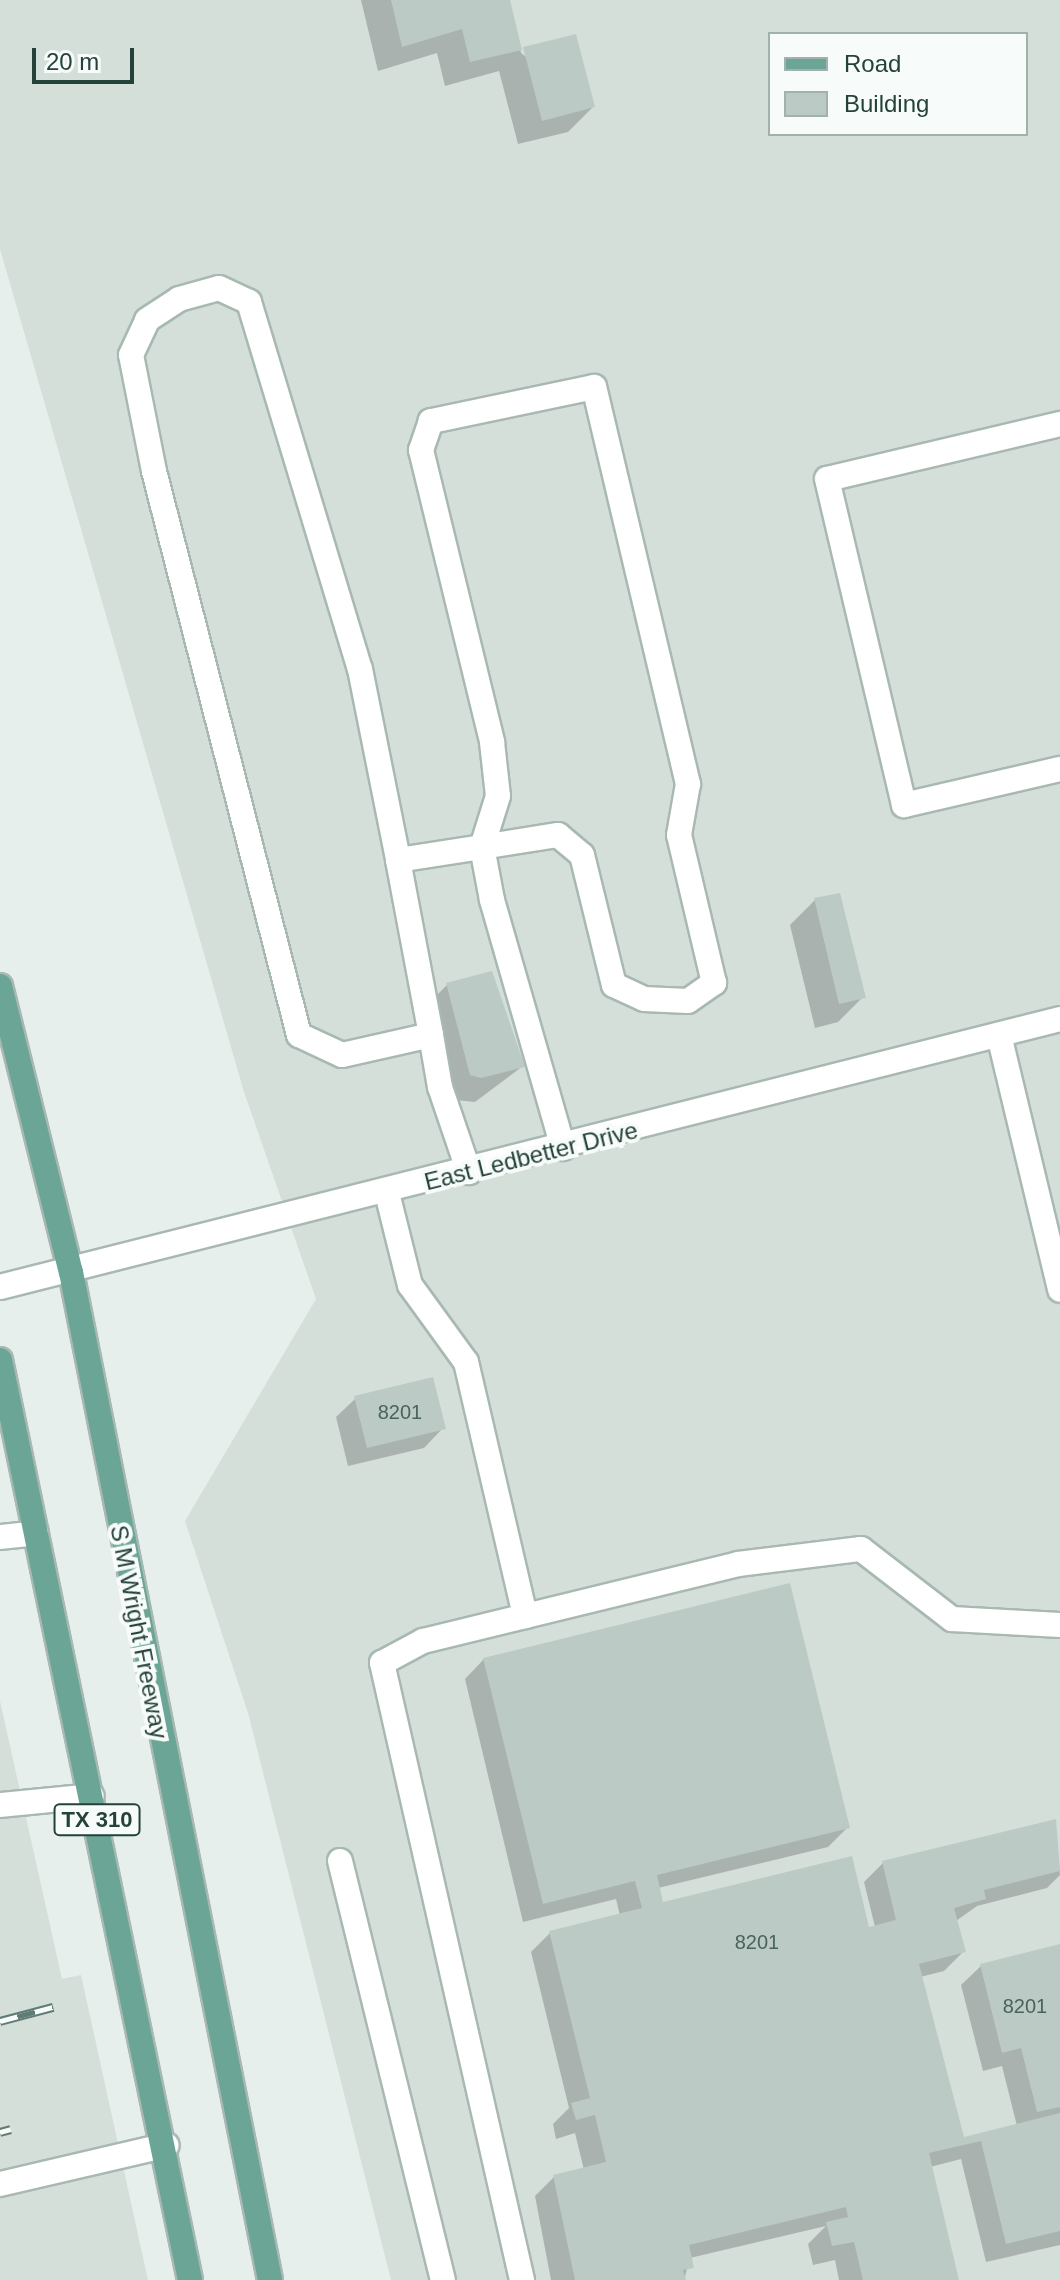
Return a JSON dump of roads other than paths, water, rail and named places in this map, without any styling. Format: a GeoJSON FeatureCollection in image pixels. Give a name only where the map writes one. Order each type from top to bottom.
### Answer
{"type":"FeatureCollection","features":[{"type":"Feature","properties":{"kind":"main road","name":"S M Wright Freeway"},"geometry":{"type":"LineString","coordinates":[[0,986],[71,1272],[270,2280]]}},
{"type":"Feature","properties":{"kind":"main road","name":"TX 310"},"geometry":{"type":"LineString","coordinates":[[0,1360],[167,2145],[190,2280]]}},
{"type":"Feature","properties":{"kind":"street"},"geometry":{"type":"LineString","coordinates":[[431,1035],[342,1055],[299,1035],[154,471],[131,355],[147,320],[179,299],[219,288],[249,302],[360,669],[431,1035],[469,1172]]}},
{"type":"Feature","properties":{"kind":"street"},"geometry":{"type":"LineString","coordinates":[[398,860],[482,847],[558,835],[582,855],[614,985],[644,999],[688,1001],[714,983],[679,835],[688,784],[594,387],[431,421],[421,450],[492,742],[498,796],[482,847],[522,1025],[563,1148]]}},
{"type":"Feature","properties":{"kind":"street"},"geometry":{"type":"LineString","coordinates":[[1060,424],[827,479],[904,805],[1060,769]]}},
{"type":"Feature","properties":{"kind":"street","name":"East Ledbetter Drive"},"geometry":{"type":"LineString","coordinates":[[0,1287],[387,1193],[1060,1019]]}},
{"type":"Feature","properties":{"kind":"street"},"geometry":{"type":"LineString","coordinates":[[999,1035],[1060,1290]]}},
{"type":"Feature","properties":{"kind":"street"},"geometry":{"type":"LineString","coordinates":[[387,1193],[410,1285],[466,1362],[525,1616]]}},
{"type":"Feature","properties":{"kind":"street"},"geometry":{"type":"LineString","coordinates":[[0,1537],[36,1533]]}},
{"type":"Feature","properties":{"kind":"street"},"geometry":{"type":"LineString","coordinates":[[522,2280],[382,1663],[423,1641],[738,1564],[861,1549],[952,1619],[1060,1625]]}},
{"type":"Feature","properties":{"kind":"street"},"geometry":{"type":"LineString","coordinates":[[0,1805],[92,1796]]}},
{"type":"Feature","properties":{"kind":"street"},"geometry":{"type":"LineString","coordinates":[[340,1861],[443,2280]]}},
{"type":"Feature","properties":{"kind":"street"},"geometry":{"type":"LineString","coordinates":[[0,2184],[167,2145]]}},
{"type":"Feature","properties":{"kind":"railway"},"geometry":{"type":"LineString","coordinates":[[0,2021],[53,2007]]}},
{"type":"Feature","properties":{"kind":"railway"},"geometry":{"type":"LineString","coordinates":[[0,2132],[11,2129]]}}]}
